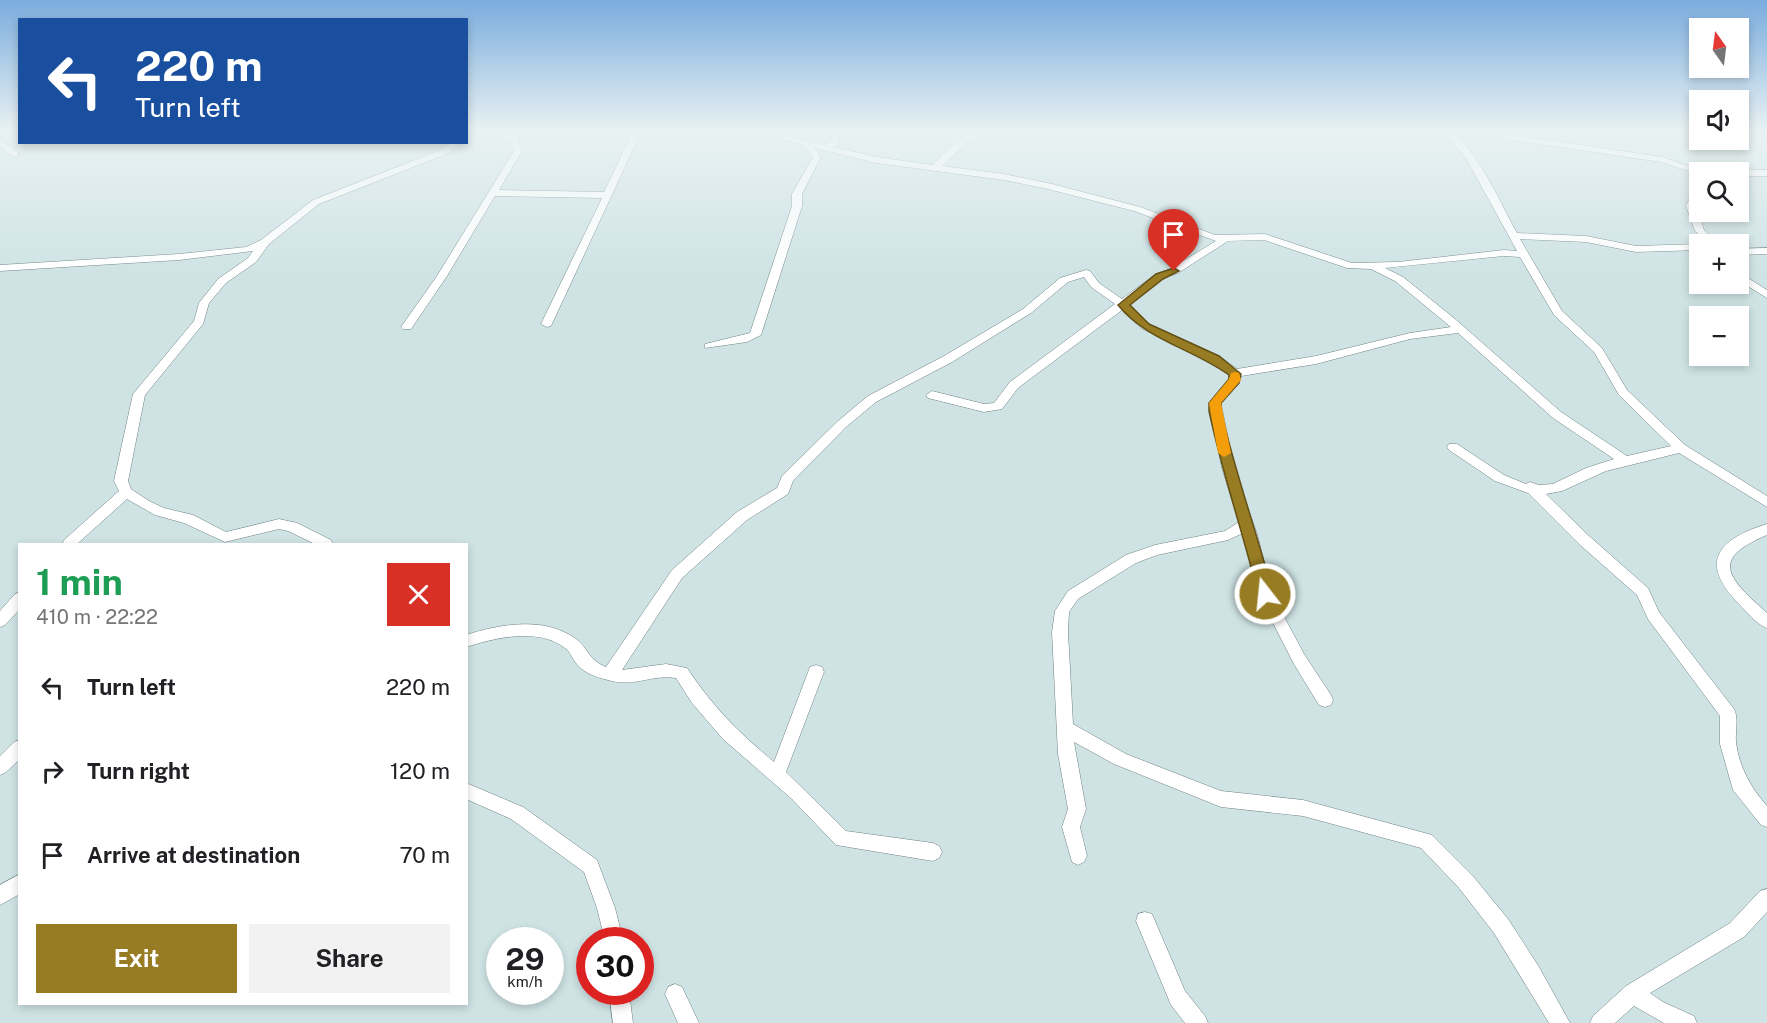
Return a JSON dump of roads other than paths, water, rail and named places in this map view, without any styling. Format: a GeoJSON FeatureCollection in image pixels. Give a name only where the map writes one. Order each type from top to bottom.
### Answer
{"type":"FeatureCollection","features":[{"type":"Feature","properties":{"kind":"street"},"geometry":{"type":"LineString","coordinates":[[324,543],[292,527],[279,524],[237,540],[225,537],[188,519],[160,512],[126,492],[121,481],[140,394],[199,322],[209,297],[226,277],[252,260],[266,242],[316,202],[378,178]]}},
{"type":"Feature","properties":{"kind":"street"},"geometry":{"type":"LineString","coordinates":[[407,327],[442,276],[500,178]]}},
{"type":"Feature","properties":{"kind":"street"},"geometry":{"type":"LineString","coordinates":[[547,324],[616,178]]}},
{"type":"Feature","properties":{"kind":"street"},"geometry":{"type":"LineString","coordinates":[[709,346],[747,339],[755,335],[796,206],[797,194],[806,178]]}},
{"type":"Feature","properties":{"kind":"street"},"geometry":{"type":"LineString","coordinates":[[1007,178],[1092,196],[1137,209],[1224,240]]}},
{"type":"Feature","properties":{"kind":"street"},"geometry":{"type":"LineString","coordinates":[[1481,178],[1521,254],[1558,313],[1598,350],[1623,392],[1681,448],[1767,502]]}},
{"type":"Feature","properties":{"kind":"street"},"geometry":{"type":"LineString","coordinates":[[490,193],[608,195]]}},
{"type":"Feature","properties":{"kind":"street"},"geometry":{"type":"LineString","coordinates":[[932,395],[984,408],[998,406],[1014,385],[1030,372],[1160,276],[1174,271],[1224,240],[1260,236],[1339,263],[1372,266],[1484,254],[1521,254]]}},
{"type":"Feature","properties":{"kind":"street"},"geometry":{"type":"LineString","coordinates":[[1512,236],[1586,239],[1636,249],[1689,247]]}},
{"type":"Feature","properties":{"kind":"street"},"geometry":{"type":"LineString","coordinates":[[0,268],[179,257],[248,250],[266,242]]}},
{"type":"Feature","properties":{"kind":"street"},"geometry":{"type":"LineString","coordinates":[[1749,252],[1767,251]]}},
{"type":"Feature","properties":{"kind":"street"},"geometry":{"type":"LineString","coordinates":[[1372,266],[1399,279],[1460,329],[1557,415],[1624,461]]}},
{"type":"Feature","properties":{"kind":"street"},"geometry":{"type":"LineString","coordinates":[[610,674],[677,574],[742,516],[783,491],[787,479],[799,466],[872,399],[948,359],[1027,311],[1074,275],[1086,273],[1095,285],[1123,305],[1145,326],[1215,359],[1235,374],[1316,360],[1410,336],[1460,329]]}},
{"type":"Feature","properties":{"kind":"street"},"geometry":{"type":"LineString","coordinates":[[1749,282],[1767,295]]}},
{"type":"Feature","properties":{"kind":"street"},"geometry":{"type":"LineString","coordinates":[[1235,374],[1235,380],[1215,403],[1228,468],[1247,524],[1265,594],[1284,632],[1325,700]]}},
{"type":"Feature","properties":{"kind":"street"},"geometry":{"type":"LineString","coordinates":[[1453,447],[1502,479],[1530,487],[1557,488],[1582,475],[1624,461],[1681,448]]}},
{"type":"Feature","properties":{"kind":"street"},"geometry":{"type":"LineString","coordinates":[[1530,487],[1643,592],[1653,615],[1699,672],[1728,714],[1728,744],[1742,790],[1767,819]]}},
{"type":"Feature","properties":{"kind":"street"},"geometry":{"type":"LineString","coordinates":[[70,543],[126,492]]}},
{"type":"Feature","properties":{"kind":"street"},"geometry":{"type":"LineString","coordinates":[[1078,856],[1071,827],[1077,809],[1066,754],[1060,632],[1062,611],[1067,602],[1086,587],[1131,559],[1155,550],[1228,535],[1247,524]]}},
{"type":"Feature","properties":{"kind":"street"},"geometry":{"type":"LineString","coordinates":[[1767,529],[1731,545],[1725,552],[1723,566],[1727,582],[1735,593],[1767,622]]}},
{"type":"Feature","properties":{"kind":"street"},"geometry":{"type":"LineString","coordinates":[[0,621],[18,600]]}},
{"type":"Feature","properties":{"kind":"street"},"geometry":{"type":"LineString","coordinates":[[468,640],[509,630],[551,635],[571,643],[592,669],[621,676],[666,670],[681,673],[698,698],[729,734],[777,775],[842,839],[871,845],[933,852]]}},
{"type":"Feature","properties":{"kind":"street"},"geometry":{"type":"LineString","coordinates":[[777,775],[816,672]]}},
{"type":"Feature","properties":{"kind":"street"},"geometry":{"type":"LineString","coordinates":[[1066,729],[1120,759],[1221,799],[1303,808],[1426,841],[1441,854],[1508,934],[1560,1023]]}},
{"type":"Feature","properties":{"kind":"street"},"geometry":{"type":"LineString","coordinates":[[0,767],[18,749]]}},
{"type":"Feature","properties":{"kind":"street"},"geometry":{"type":"LineString","coordinates":[[468,793],[517,813],[591,866],[611,927]]}},
{"type":"Feature","properties":{"kind":"street"},"geometry":{"type":"LineString","coordinates":[[0,896],[18,884]]}},
{"type":"Feature","properties":{"kind":"street"},"geometry":{"type":"LineString","coordinates":[[1600,1023],[1633,993],[1683,960],[1715,945],[1737,930],[1767,898]]}},
{"type":"Feature","properties":{"kind":"street"},"geometry":{"type":"LineString","coordinates":[[1145,921],[1162,967],[1178,998],[1198,1023]]}},
{"type":"Feature","properties":{"kind":"street"},"geometry":{"type":"LineString","coordinates":[[1633,993],[1656,1009],[1687,1023]]}},
{"type":"Feature","properties":{"kind":"street"},"geometry":{"type":"LineString","coordinates":[[675,994],[689,1023]]}},
{"type":"Feature","properties":{"kind":"street"},"geometry":{"type":"LineString","coordinates":[[621,1005],[623,1023]]}}]}
